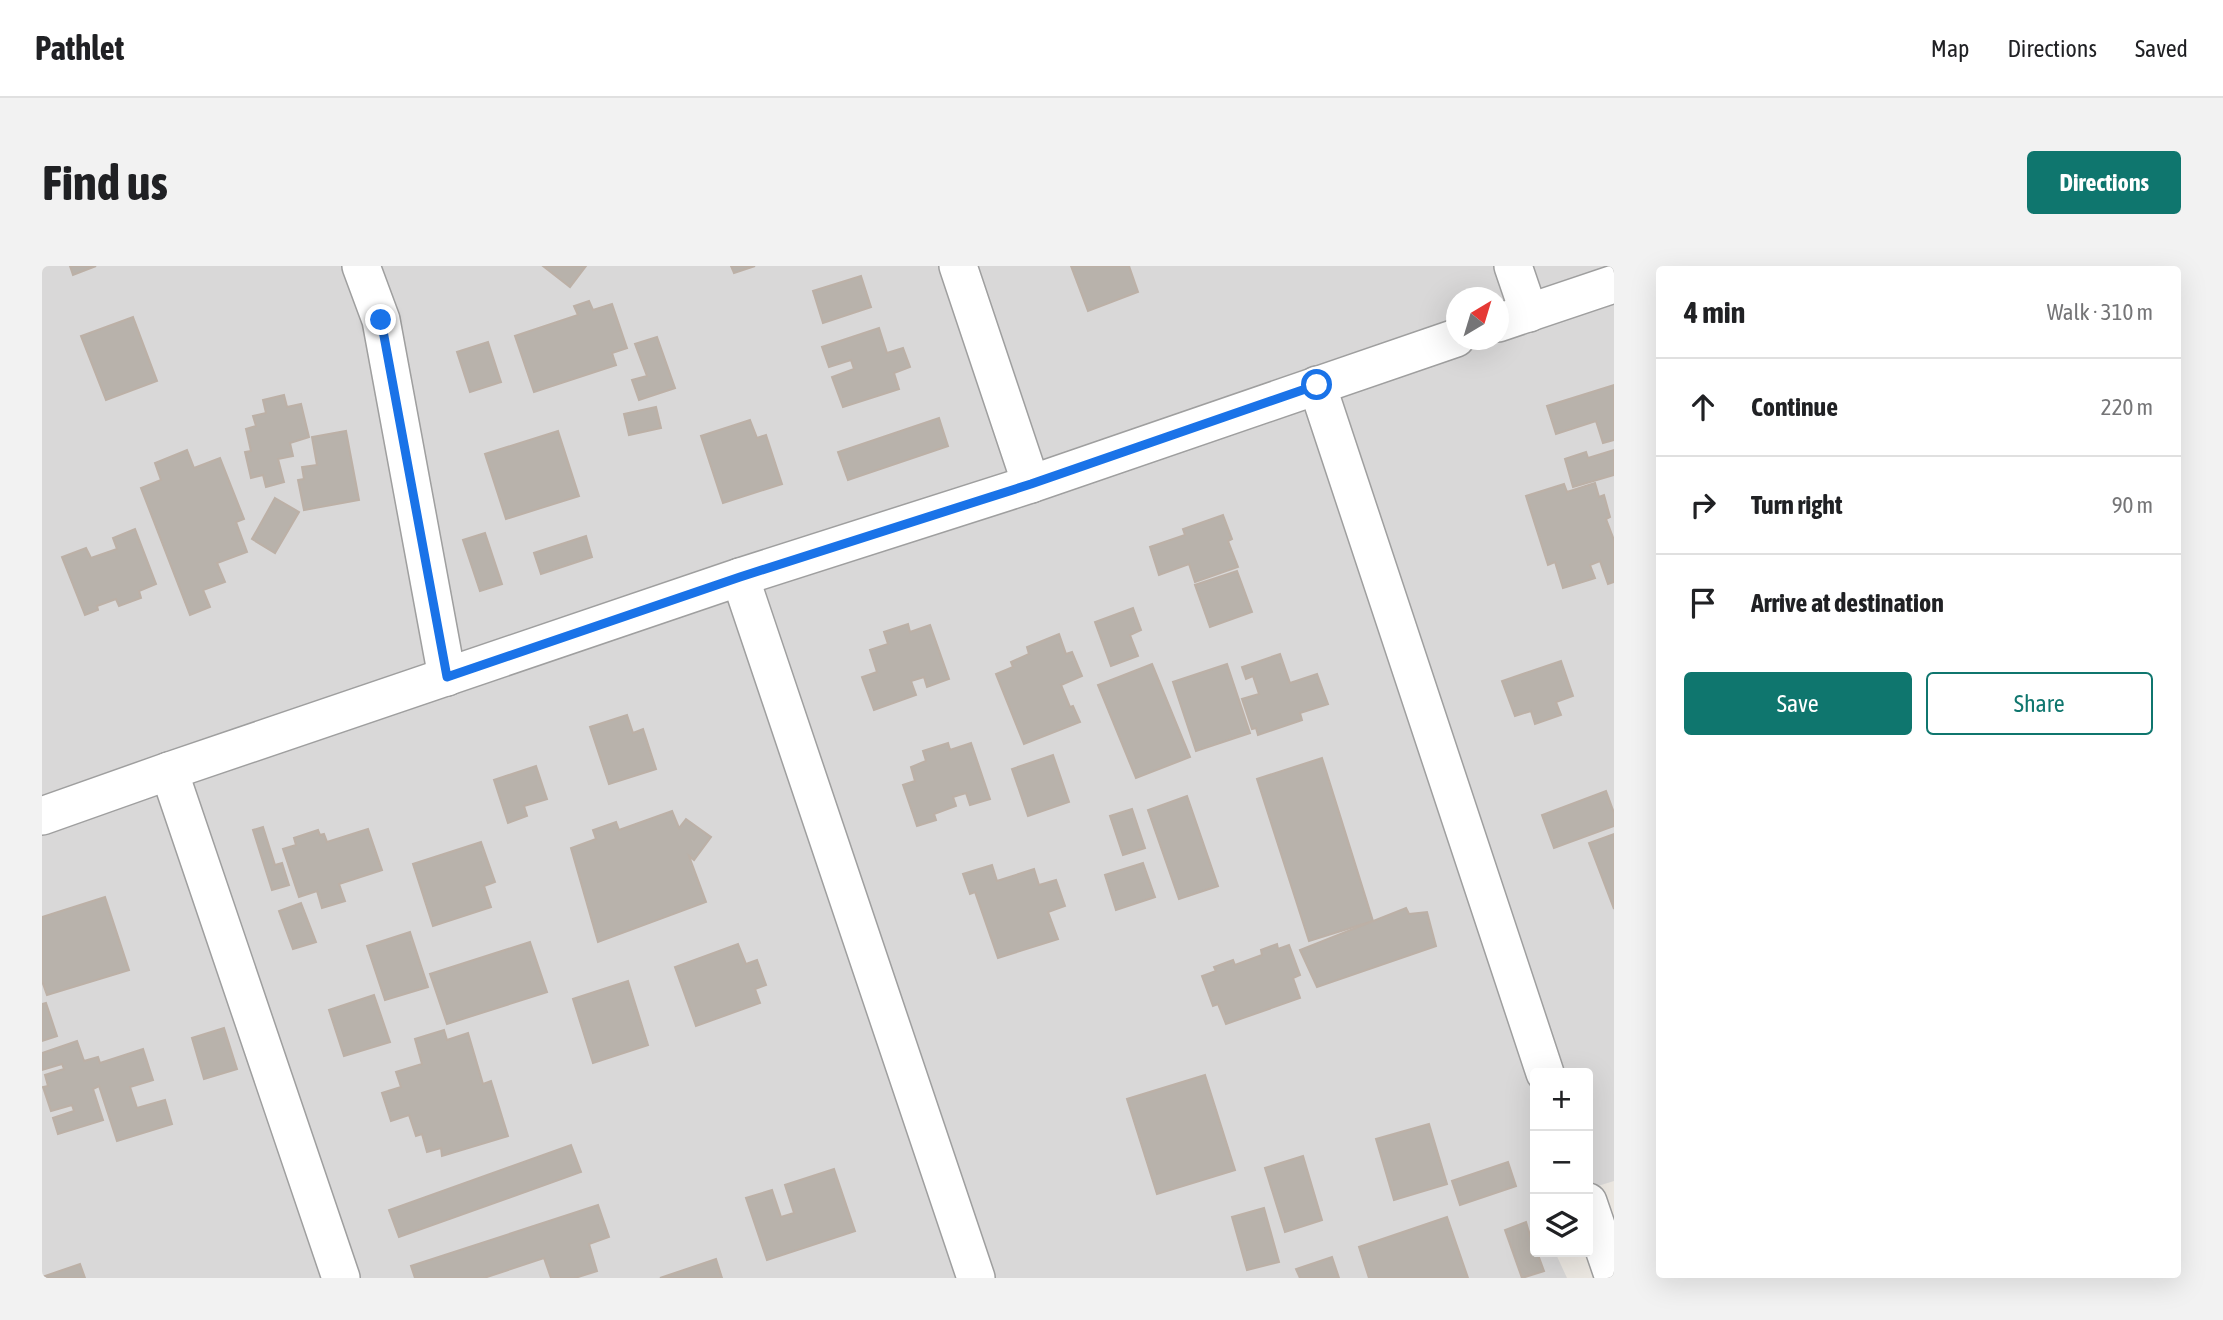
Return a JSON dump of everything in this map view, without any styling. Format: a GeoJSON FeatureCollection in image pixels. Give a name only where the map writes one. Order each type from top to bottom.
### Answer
{"type":"FeatureCollection","features":[{"type":"Feature","properties":{"kind":"street"},"geometry":{"type":"LineString","coordinates":[[361,266],[381,320],[447,677]]}},
{"type":"Feature","properties":{"kind":"street"},"geometry":{"type":"LineString","coordinates":[[958,266],[1031,484]]}},
{"type":"Feature","properties":{"kind":"street"},"geometry":{"type":"LineString","coordinates":[[1513,266],[1514,318],[1614,284]]}},
{"type":"Feature","properties":{"kind":"street"},"geometry":{"type":"LineString","coordinates":[[42,816],[740,577],[1031,484],[1446,342]]}},
{"type":"Feature","properties":{"kind":"street"},"geometry":{"type":"LineString","coordinates":[[1317,385],[1543,1068]]}},
{"type":"Feature","properties":{"kind":"street"},"geometry":{"type":"LineString","coordinates":[[740,577],[976,1278]]}},
{"type":"Feature","properties":{"kind":"street"},"geometry":{"type":"LineString","coordinates":[[169,771],[341,1278]]}},
{"type":"Feature","properties":{"kind":"street"},"geometry":{"type":"LineString","coordinates":[[1593,1217],[1614,1278]]}},
{"type":"Feature","properties":{"kind":"shaded area"},"geometry":{"type":"Polygon","coordinates":[[[42,266],[1614,266],[1614,1181],[1593,1187],[1593,1068],[1530,1068],[1530,1257],[1557,1257],[1567,1278],[42,1278],[42,266]]]}},
{"type":"Feature","properties":{"kind":"building"},"geometry":{"type":"Polygon","coordinates":[[[70,266],[96,266],[73,275],[70,266]]]}},
{"type":"Feature","properties":{"kind":"building"},"geometry":{"type":"Polygon","coordinates":[[[543,266],[586,266],[570,287],[543,266]]]}},
{"type":"Feature","properties":{"kind":"building"},"geometry":{"type":"Polygon","coordinates":[[[731,266],[755,266],[734,273],[731,266]]]}},
{"type":"Feature","properties":{"kind":"building"},"geometry":{"type":"Polygon","coordinates":[[[1071,266],[1129,266],[1138,292],[1088,311],[1071,266]]]}},
{"type":"Feature","properties":{"kind":"building"},"geometry":{"type":"Polygon","coordinates":[[[861,276],[871,307],[823,323],[813,291],[861,276]]]}},
{"type":"Feature","properties":{"kind":"building"},"geometry":{"type":"Polygon","coordinates":[[[589,301],[593,310],[612,304],[627,348],[612,353],[616,365],[534,392],[515,336],[578,315],[574,306],[589,301]]]}},
{"type":"Feature","properties":{"kind":"building"},"geometry":{"type":"Polygon","coordinates":[[[133,317],[157,381],[106,400],[81,336],[133,317]]]}},
{"type":"Feature","properties":{"kind":"building"},"geometry":{"type":"Polygon","coordinates":[[[879,328],[887,353],[903,348],[910,367],[894,373],[899,389],[843,407],[832,377],[854,369],[851,360],[829,367],[822,347],[879,328]]]}},
{"type":"Feature","properties":{"kind":"building"},"geometry":{"type":"Polygon","coordinates":[[[657,337],[675,388],[639,400],[632,380],[647,376],[635,344],[657,337]]]}},
{"type":"Feature","properties":{"kind":"building"},"geometry":{"type":"Polygon","coordinates":[[[488,342],[501,382],[470,392],[457,352],[488,342]]]}},
{"type":"Feature","properties":{"kind":"building"},"geometry":{"type":"Polygon","coordinates":[[[1614,385],[1614,440],[1603,443],[1596,421],[1556,434],[1547,406],[1614,385]]]}},
{"type":"Feature","properties":{"kind":"building"},"geometry":{"type":"Polygon","coordinates":[[[284,395],[287,407],[301,404],[309,437],[290,443],[293,456],[278,459],[284,482],[266,487],[263,475],[251,478],[245,452],[251,451],[246,429],[256,426],[253,416],[266,413],[263,400],[284,395]]]}},
{"type":"Feature","properties":{"kind":"building"},"geometry":{"type":"Polygon","coordinates":[[[656,407],[661,428],[629,435],[624,414],[656,407]]]}},
{"type":"Feature","properties":{"kind":"building"},"geometry":{"type":"Polygon","coordinates":[[[939,418],[948,446],[848,480],[838,452],[939,418]]]}},
{"type":"Feature","properties":{"kind":"building"},"geometry":{"type":"Polygon","coordinates":[[[750,420],[757,438],[766,435],[782,484],[723,503],[701,436],[750,420]]]}},
{"type":"Feature","properties":{"kind":"building"},"geometry":{"type":"Polygon","coordinates":[[[346,431],[359,500],[304,510],[298,480],[304,479],[302,467],[317,465],[312,437],[346,431]]]}},
{"type":"Feature","properties":{"kind":"building"},"geometry":{"type":"Polygon","coordinates":[[[558,431],[579,496],[506,519],[485,454],[558,431]]]}},
{"type":"Feature","properties":{"kind":"building"},"geometry":{"type":"Polygon","coordinates":[[[187,450],[194,468],[220,458],[244,519],[236,522],[247,552],[217,563],[225,582],[203,590],[210,607],[190,615],[141,488],[161,480],[155,463],[187,450]]]}},
{"type":"Feature","properties":{"kind":"building"},"geometry":{"type":"Polygon","coordinates":[[[1614,450],[1614,475],[1573,487],[1565,459],[1586,452],[1588,458],[1614,450]]]}},
{"type":"Feature","properties":{"kind":"building"},"geometry":{"type":"Polygon","coordinates":[[[1595,483],[1599,497],[1604,495],[1610,517],[1606,519],[1614,540],[1614,582],[1608,584],[1600,561],[1590,565],[1595,578],[1563,588],[1555,562],[1548,565],[1526,496],[1564,484],[1567,492],[1595,483]]]}},
{"type":"Feature","properties":{"kind":"building"},"geometry":{"type":"Polygon","coordinates":[[[275,498],[299,512],[275,553],[252,539],[275,498]]]}},
{"type":"Feature","properties":{"kind":"building"},"geometry":{"type":"Polygon","coordinates":[[[1223,515],[1232,539],[1228,541],[1238,567],[1195,582],[1189,564],[1159,575],[1150,547],[1185,535],[1183,529],[1223,515]]]}},
{"type":"Feature","properties":{"kind":"building"},"geometry":{"type":"Polygon","coordinates":[[[135,529],[156,584],[139,591],[141,598],[119,606],[116,599],[97,606],[98,610],[85,615],[62,557],[86,548],[91,558],[117,549],[113,538],[135,529]]]}},
{"type":"Feature","properties":{"kind":"building"},"geometry":{"type":"Polygon","coordinates":[[[485,533],[502,584],[480,591],[463,540],[485,533]]]}},
{"type":"Feature","properties":{"kind":"building"},"geometry":{"type":"Polygon","coordinates":[[[586,536],[592,557],[541,574],[534,553],[586,536]]]}},
{"type":"Feature","properties":{"kind":"building"},"geometry":{"type":"Polygon","coordinates":[[[1237,571],[1252,612],[1210,627],[1195,585],[1237,571]]]}},
{"type":"Feature","properties":{"kind":"building"},"geometry":{"type":"Polygon","coordinates":[[[1133,608],[1141,630],[1130,635],[1138,656],[1111,666],[1095,622],[1133,608]]]}},
{"type":"Feature","properties":{"kind":"building"},"geometry":{"type":"Polygon","coordinates":[[[908,624],[910,632],[930,625],[949,679],[927,687],[924,677],[911,681],[916,695],[874,710],[862,677],[877,672],[870,650],[888,644],[884,632],[908,624]]]}},
{"type":"Feature","properties":{"kind":"building"},"geometry":{"type":"Polygon","coordinates":[[[1059,634],[1066,654],[1072,652],[1082,676],[1061,685],[1080,722],[1024,744],[996,674],[1013,667],[1011,662],[1029,654],[1027,647],[1059,634]]]}},
{"type":"Feature","properties":{"kind":"building"},"geometry":{"type":"Polygon","coordinates":[[[1280,654],[1290,683],[1317,674],[1328,704],[1300,713],[1302,720],[1258,735],[1256,728],[1252,729],[1242,699],[1259,694],[1253,676],[1246,679],[1242,667],[1280,654]]]}},
{"type":"Feature","properties":{"kind":"building"},"geometry":{"type":"Polygon","coordinates":[[[1561,661],[1573,696],[1556,702],[1561,715],[1535,724],[1531,711],[1515,716],[1502,681],[1561,661]]]}},
{"type":"Feature","properties":{"kind":"building"},"geometry":{"type":"Polygon","coordinates":[[[1152,664],[1190,757],[1136,778],[1098,685],[1152,664]]]}},
{"type":"Feature","properties":{"kind":"building"},"geometry":{"type":"Polygon","coordinates":[[[1227,664],[1250,733],[1196,751],[1173,682],[1227,664]]]}},
{"type":"Feature","properties":{"kind":"building"},"geometry":{"type":"Polygon","coordinates":[[[627,715],[633,733],[643,729],[656,769],[609,784],[590,727],[627,715]]]}},
{"type":"Feature","properties":{"kind":"building"},"geometry":{"type":"Polygon","coordinates":[[[948,743],[950,750],[971,743],[990,799],[970,805],[966,793],[953,797],[956,806],[934,814],[936,820],[917,826],[903,785],[915,781],[911,767],[926,761],[923,751],[948,743]]]}},
{"type":"Feature","properties":{"kind":"building"},"geometry":{"type":"Polygon","coordinates":[[[1053,755],[1069,802],[1028,816],[1012,769],[1053,755]]]}},
{"type":"Feature","properties":{"kind":"building"},"geometry":{"type":"Polygon","coordinates":[[[1322,758],[1373,921],[1309,941],[1257,779],[1322,758]]]}},
{"type":"Feature","properties":{"kind":"building"},"geometry":{"type":"Polygon","coordinates":[[[536,766],[547,799],[524,806],[527,816],[508,823],[494,780],[536,766]]]}},
{"type":"Feature","properties":{"kind":"building"},"geometry":{"type":"Polygon","coordinates":[[[1606,791],[1614,813],[1614,826],[1554,848],[1542,815],[1606,791]]]}},
{"type":"Feature","properties":{"kind":"building"},"geometry":{"type":"Polygon","coordinates":[[[1187,796],[1218,886],[1179,899],[1148,810],[1187,796]]]}},
{"type":"Feature","properties":{"kind":"building"},"geometry":{"type":"Polygon","coordinates":[[[1132,809],[1145,848],[1123,855],[1110,816],[1132,809]]]}},
{"type":"Feature","properties":{"kind":"building"},"geometry":{"type":"Polygon","coordinates":[[[672,811],[679,828],[686,819],[711,837],[694,860],[689,856],[706,902],[598,942],[571,848],[596,839],[593,830],[616,822],[619,830],[672,811]]]}},
{"type":"Feature","properties":{"kind":"building"},"geometry":{"type":"Polygon","coordinates":[[[263,827],[275,865],[282,863],[289,885],[272,890],[253,830],[263,827]]]}},
{"type":"Feature","properties":{"kind":"building"},"geometry":{"type":"Polygon","coordinates":[[[368,829],[382,870],[339,884],[345,901],[322,908],[317,891],[299,897],[283,849],[296,845],[294,838],[318,830],[320,835],[324,834],[327,842],[368,829]]]}},
{"type":"Feature","properties":{"kind":"building"},"geometry":{"type":"Polygon","coordinates":[[[1614,834],[1614,909],[1589,843],[1614,834]]]}},
{"type":"Feature","properties":{"kind":"building"},"geometry":{"type":"Polygon","coordinates":[[[481,842],[495,882],[484,886],[491,907],[433,926],[413,864],[481,842]]]}},
{"type":"Feature","properties":{"kind":"building"},"geometry":{"type":"Polygon","coordinates":[[[1143,863],[1155,897],[1116,910],[1105,875],[1143,863]]]}},
{"type":"Feature","properties":{"kind":"building"},"geometry":{"type":"Polygon","coordinates":[[[992,865],[997,881],[1034,869],[1039,885],[1056,880],[1065,906],[1048,912],[1058,939],[998,958],[975,892],[970,894],[963,874],[992,865]]]}},
{"type":"Feature","properties":{"kind":"building"},"geometry":{"type":"Polygon","coordinates":[[[105,897],[129,970],[47,995],[42,981],[42,917],[105,897]]]}},
{"type":"Feature","properties":{"kind":"building"},"geometry":{"type":"Polygon","coordinates":[[[301,903],[316,942],[293,949],[279,911],[301,903]]]}},
{"type":"Feature","properties":{"kind":"building"},"geometry":{"type":"Polygon","coordinates":[[[1406,908],[1409,914],[1427,912],[1436,946],[1317,987],[1300,950],[1406,908]]]}},
{"type":"Feature","properties":{"kind":"building"},"geometry":{"type":"Polygon","coordinates":[[[410,932],[428,987],[385,1000],[367,946],[410,932]]]}},
{"type":"Feature","properties":{"kind":"building"},"geometry":{"type":"Polygon","coordinates":[[[530,942],[547,992],[447,1024],[430,974],[530,942]]]}},
{"type":"Feature","properties":{"kind":"building"},"geometry":{"type":"Polygon","coordinates":[[[738,944],[746,964],[757,960],[766,985],[755,989],[760,1003],[696,1026],[675,967],[738,944]]]}},
{"type":"Feature","properties":{"kind":"building"},"geometry":{"type":"Polygon","coordinates":[[[1277,944],[1278,949],[1289,945],[1300,975],[1293,978],[1300,998],[1226,1024],[1218,1004],[1213,1006],[1202,976],[1216,971],[1214,967],[1233,960],[1235,965],[1262,955],[1261,950],[1277,944]]]}},
{"type":"Feature","properties":{"kind":"building"},"geometry":{"type":"Polygon","coordinates":[[[628,981],[648,1045],[593,1063],[573,999],[628,981]]]}},
{"type":"Feature","properties":{"kind":"building"},"geometry":{"type":"Polygon","coordinates":[[[374,995],[390,1042],[344,1056],[329,1010],[374,995]]]}},
{"type":"Feature","properties":{"kind":"building"},"geometry":{"type":"Polygon","coordinates":[[[46,1003],[57,1036],[42,1041],[42,1004],[46,1003]]]}},
{"type":"Feature","properties":{"kind":"building"},"geometry":{"type":"Polygon","coordinates":[[[224,1028],[237,1069],[204,1079],[192,1038],[224,1028]]]}},
{"type":"Feature","properties":{"kind":"building"},"geometry":{"type":"Polygon","coordinates":[[[444,1030],[447,1040],[468,1033],[483,1084],[491,1081],[508,1136],[442,1156],[441,1148],[427,1152],[422,1134],[416,1136],[409,1115],[391,1121],[382,1093],[401,1087],[396,1072],[422,1064],[415,1039],[444,1030]]]}},
{"type":"Feature","properties":{"kind":"building"},"geometry":{"type":"Polygon","coordinates":[[[77,1041],[84,1061],[98,1057],[100,1063],[143,1049],[153,1080],[130,1087],[137,1108],[165,1100],[172,1124],[117,1141],[99,1086],[93,1089],[103,1120],[58,1134],[53,1118],[74,1111],[72,1105],[51,1111],[43,1087],[48,1086],[45,1075],[64,1069],[62,1064],[42,1070],[42,1053],[77,1041]]]}},
{"type":"Feature","properties":{"kind":"building"},"geometry":{"type":"Polygon","coordinates":[[[1205,1075],[1235,1170],[1157,1194],[1127,1099],[1205,1075]]]}},
{"type":"Feature","properties":{"kind":"building"},"geometry":{"type":"Polygon","coordinates":[[[1429,1124],[1447,1184],[1394,1200],[1376,1139],[1429,1124]]]}},
{"type":"Feature","properties":{"kind":"building"},"geometry":{"type":"Polygon","coordinates":[[[571,1145],[581,1172],[399,1237],[389,1210],[571,1145]]]}},
{"type":"Feature","properties":{"kind":"building"},"geometry":{"type":"Polygon","coordinates":[[[1303,1156],[1322,1220],[1285,1232],[1265,1168],[1303,1156]]]}},
{"type":"Feature","properties":{"kind":"building"},"geometry":{"type":"Polygon","coordinates":[[[1508,1162],[1516,1186],[1460,1205],[1452,1181],[1508,1162]]]}},
{"type":"Feature","properties":{"kind":"building"},"geometry":{"type":"Polygon","coordinates":[[[834,1169],[855,1231],[767,1260],[746,1198],[772,1190],[781,1217],[794,1213],[785,1185],[834,1169]]]}},
{"type":"Feature","properties":{"kind":"building"},"geometry":{"type":"Polygon","coordinates":[[[598,1205],[609,1237],[589,1244],[597,1271],[575,1278],[551,1278],[544,1258],[484,1278],[415,1278],[411,1266],[598,1205]]]}},
{"type":"Feature","properties":{"kind":"building"},"geometry":{"type":"Polygon","coordinates":[[[1264,1208],[1279,1262],[1247,1270],[1232,1217],[1264,1208]]]}},
{"type":"Feature","properties":{"kind":"building"},"geometry":{"type":"Polygon","coordinates":[[[1447,1217],[1468,1278],[1369,1278],[1359,1247],[1447,1217]]]}},
{"type":"Feature","properties":{"kind":"building"},"geometry":{"type":"Polygon","coordinates":[[[1526,1222],[1530,1235],[1530,1257],[1539,1257],[1544,1271],[1522,1278],[1505,1230],[1526,1222]]]}},
{"type":"Feature","properties":{"kind":"building"},"geometry":{"type":"Polygon","coordinates":[[[1332,1257],[1339,1278],[1300,1278],[1296,1269],[1332,1257]]]}},
{"type":"Feature","properties":{"kind":"building"},"geometry":{"type":"Polygon","coordinates":[[[716,1259],[722,1278],[660,1278],[716,1259]]]}},
{"type":"Feature","properties":{"kind":"building"},"geometry":{"type":"Polygon","coordinates":[[[80,1264],[85,1278],[42,1278],[42,1277],[80,1264]]]}},
{"type":"Feature","properties":{"kind":"route"},"geometry":{"type":"LineString","coordinates":[[381,320],[447,677],[740,577],[1031,484],[1317,385]]}}]}
